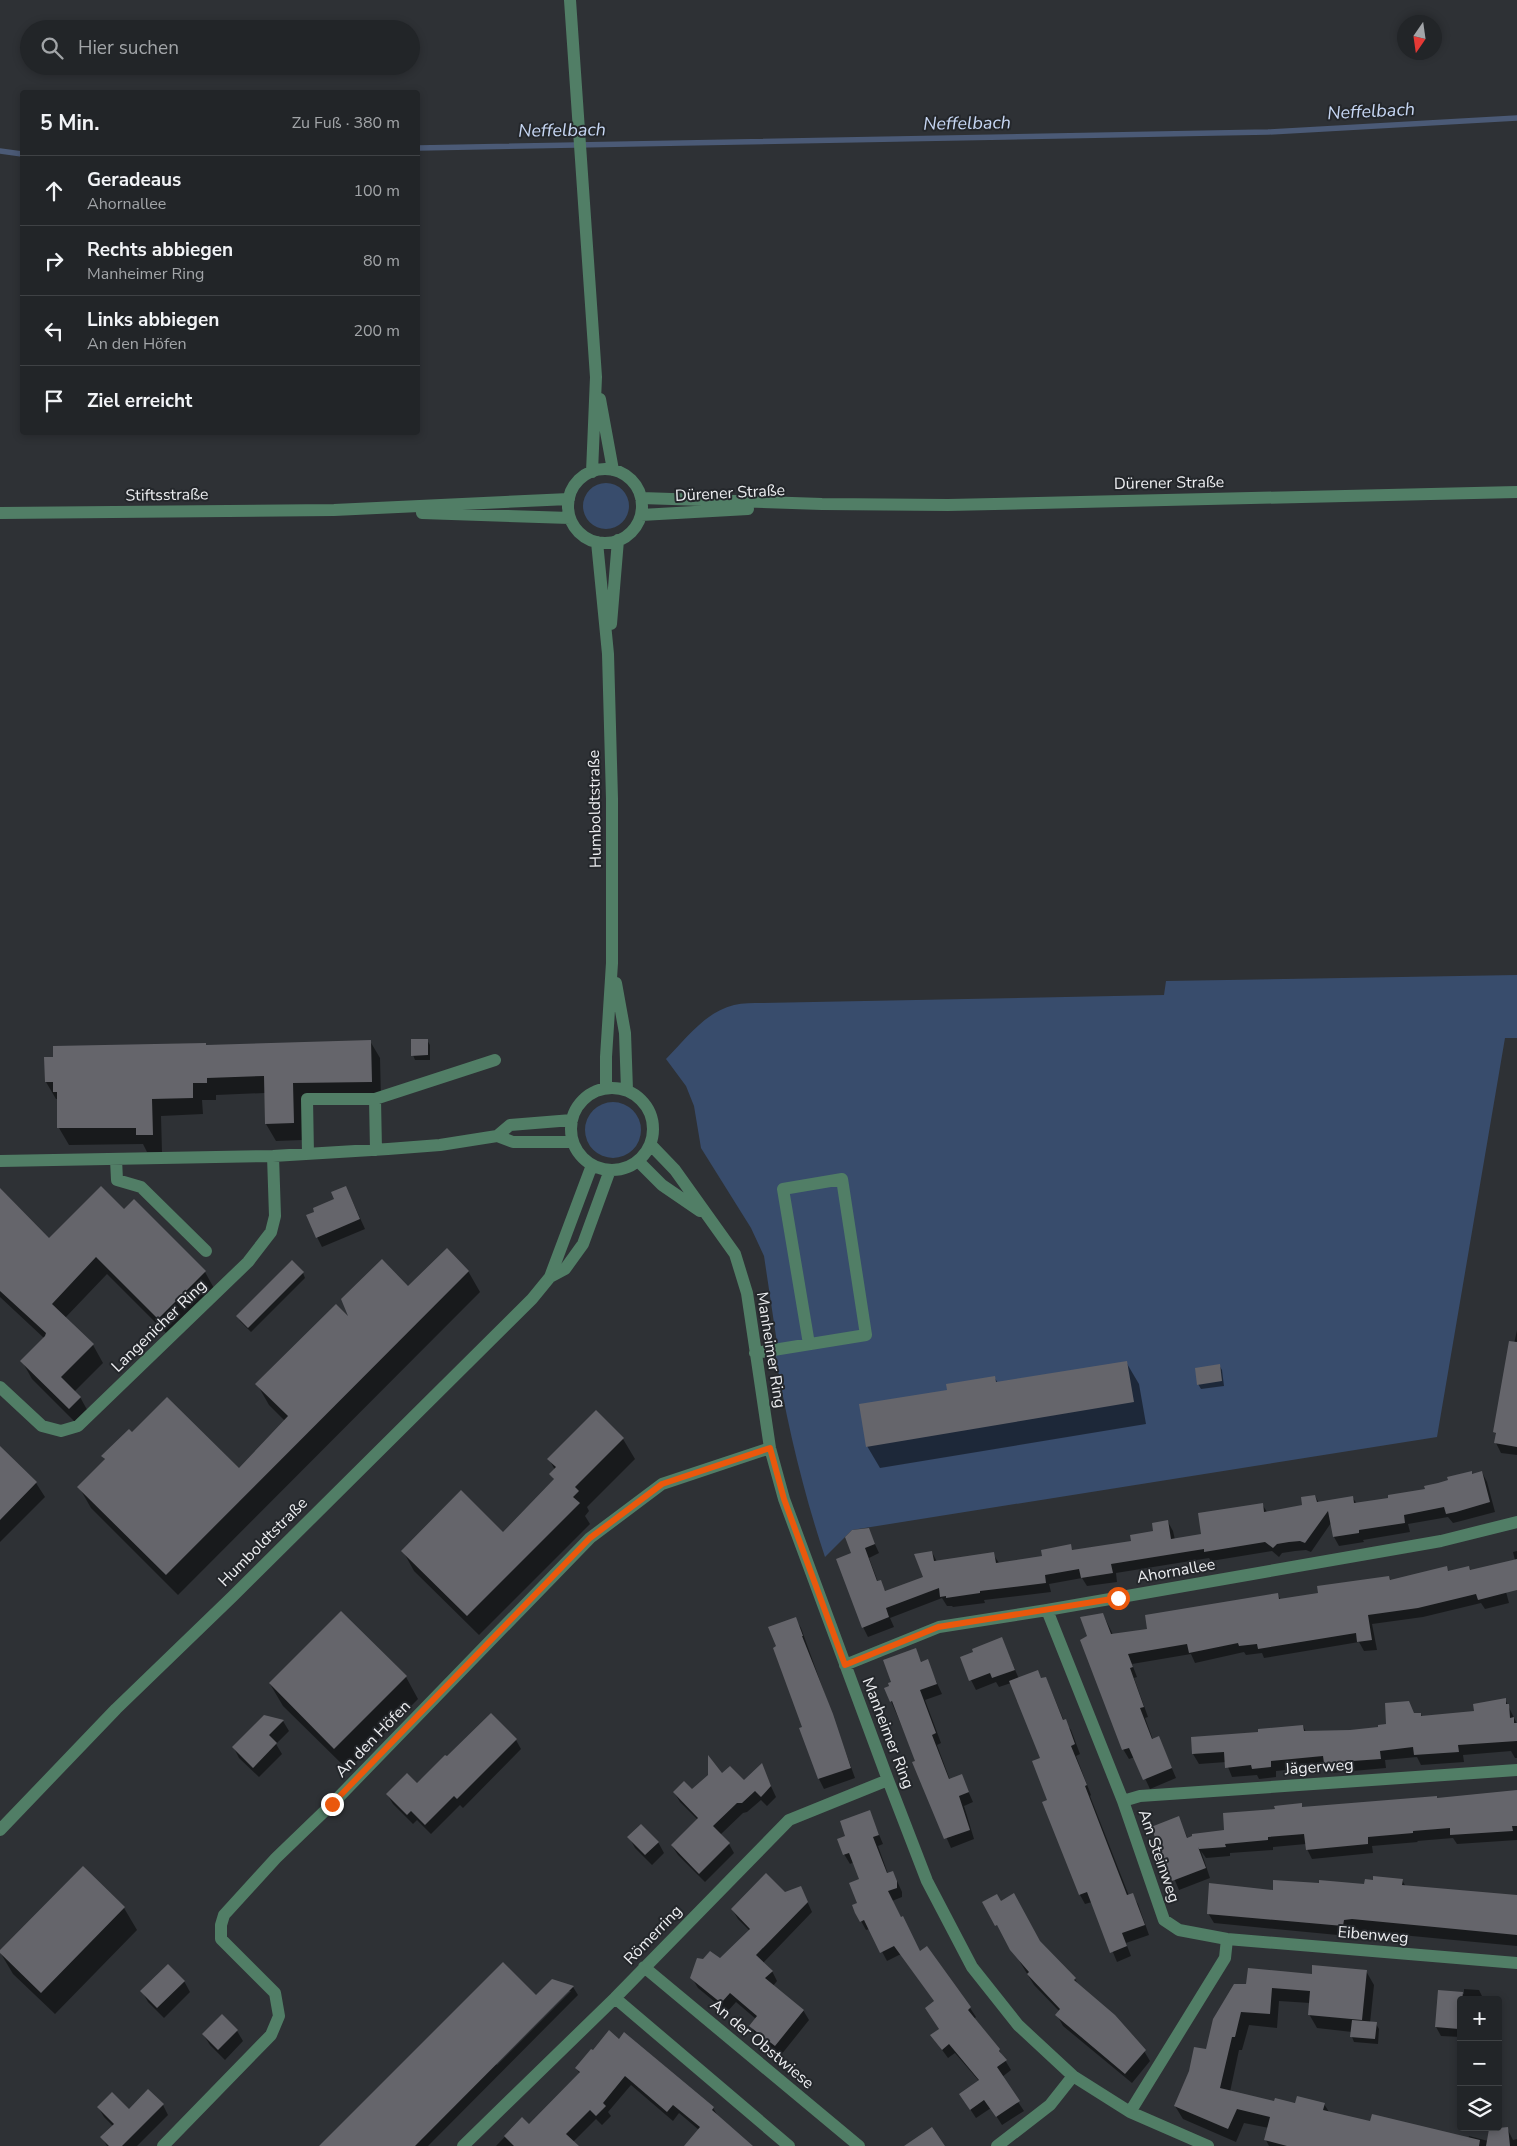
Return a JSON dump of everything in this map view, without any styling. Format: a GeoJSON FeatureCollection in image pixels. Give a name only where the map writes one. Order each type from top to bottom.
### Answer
{"type":"FeatureCollection","features":[{"type":"Feature","properties":{"kind":"street"},"geometry":{"type":"LineString","coordinates":[[570,0],[596,377],[592,472]]}},
{"type":"Feature","properties":{"kind":"street"},"geometry":{"type":"LineString","coordinates":[[596,377],[613,470]]}},
{"type":"Feature","properties":{"kind":"street"},"geometry":{"type":"LineString","coordinates":[[613,470],[630,480],[637,488],[640,498],[641,515],[636,526],[628,535],[608,543],[597,542],[580,534],[570,518],[569,498],[577,482],[592,472],[613,470]]}},
{"type":"Feature","properties":{"kind":"street","name":"Dürener Straße"},"geometry":{"type":"LineString","coordinates":[[640,498],[822,504],[948,505],[1517,492]]}},
{"type":"Feature","properties":{"kind":"street","name":"Stiftsstraße"},"geometry":{"type":"LineString","coordinates":[[0,513],[334,510],[569,498]]}},
{"type":"Feature","properties":{"kind":"street","name":"Dürener Straße"},"geometry":{"type":"LineString","coordinates":[[641,515],[822,504]]}},
{"type":"Feature","properties":{"kind":"street","name":"Stiftsstraße"},"geometry":{"type":"LineString","coordinates":[[334,510],[570,518]]}},
{"type":"Feature","properties":{"kind":"street","name":"Humboldtstraße"},"geometry":{"type":"LineString","coordinates":[[608,654],[618,540]]}},
{"type":"Feature","properties":{"kind":"street","name":"Humboldtstraße"},"geometry":{"type":"LineString","coordinates":[[597,542],[608,654],[612,827],[612,963],[606,1088]]}},
{"type":"Feature","properties":{"kind":"street","name":"Humboldtstraße"},"geometry":{"type":"LineString","coordinates":[[612,963],[625,1033],[627,1090]]}},
{"type":"Feature","properties":{"kind":"street"},"geometry":{"type":"LineString","coordinates":[[308,1154],[307,1099],[375,1099],[496,1060]]}},
{"type":"Feature","properties":{"kind":"street"},"geometry":{"type":"LineString","coordinates":[[606,1088],[627,1090],[642,1102],[652,1119],[653,1132],[650,1144],[638,1161],[625,1168],[610,1170],[592,1165],[581,1155],[573,1142],[572,1120],[576,1108],[594,1092],[606,1088]]}},
{"type":"Feature","properties":{"kind":"street"},"geometry":{"type":"LineString","coordinates":[[375,1099],[376,1150]]}},
{"type":"Feature","properties":{"kind":"street"},"geometry":{"type":"LineString","coordinates":[[497,1136],[510,1125],[572,1120]]}},
{"type":"Feature","properties":{"kind":"street"},"geometry":{"type":"LineString","coordinates":[[0,1161],[274,1156],[440,1145],[497,1136],[513,1142],[573,1142]]}},
{"type":"Feature","properties":{"kind":"street","name":"Manheimer Ring"},"geometry":{"type":"LineString","coordinates":[[650,1144],[675,1170],[735,1254],[746,1293],[770,1448],[784,1499],[927,1881],[972,1967],[1018,2025],[1073,2076],[1130,2112],[1208,2146]]}},
{"type":"Feature","properties":{"kind":"street","name":"Langenicher Ring"},"geometry":{"type":"LineString","coordinates":[[0,1387],[42,1426],[61,1431],[78,1426],[248,1262],[271,1232],[275,1216],[274,1156]]}},
{"type":"Feature","properties":{"kind":"street"},"geometry":{"type":"LineString","coordinates":[[116,1159],[117,1180],[141,1187],[206,1251]]}},
{"type":"Feature","properties":{"kind":"street","name":"Manheimer Ring"},"geometry":{"type":"LineString","coordinates":[[638,1161],[662,1185],[708,1216]]}},
{"type":"Feature","properties":{"kind":"street","name":"Humboldtstraße"},"geometry":{"type":"LineString","coordinates":[[0,1830],[116,1709],[233,1596],[532,1299],[550,1277],[592,1165]]}},
{"type":"Feature","properties":{"kind":"street","name":"Humboldtstraße"},"geometry":{"type":"LineString","coordinates":[[550,1277],[564,1269],[583,1244],[610,1170]]}},
{"type":"Feature","properties":{"kind":"street"},"geometry":{"type":"LineString","coordinates":[[755,1353],[866,1335],[842,1179],[783,1189],[810,1344]]}},
{"type":"Feature","properties":{"kind":"street","name":"An den Höfen"},"geometry":{"type":"LineString","coordinates":[[163,2146],[272,2035],[279,2016],[275,1993],[221,1939],[221,1925],[224,1915],[276,1858],[332,1804],[590,1538],[662,1484],[770,1448]]}},
{"type":"Feature","properties":{"kind":"street","name":"Ahornallee"},"geometry":{"type":"LineString","coordinates":[[845,1665],[938,1627],[1047,1610],[1441,1541],[1517,1522]]}},
{"type":"Feature","properties":{"kind":"street","name":"Am Steinweg"},"geometry":{"type":"LineString","coordinates":[[1047,1610],[1123,1801],[1164,1920],[1179,1930],[1227,1939]]}},
{"type":"Feature","properties":{"kind":"street","name":"Jägerweg"},"geometry":{"type":"LineString","coordinates":[[1123,1801],[1140,1796],[1517,1770]]}},
{"type":"Feature","properties":{"kind":"street","name":"Römerring"},"geometry":{"type":"LineString","coordinates":[[463,2146],[615,1998],[789,1820],[888,1780]]}},
{"type":"Feature","properties":{"kind":"street"},"geometry":{"type":"LineString","coordinates":[[1130,2112],[1225,1958],[1227,1939]]}},
{"type":"Feature","properties":{"kind":"street","name":"Eibenweg"},"geometry":{"type":"LineString","coordinates":[[1227,1939],[1517,1963]]}},
{"type":"Feature","properties":{"kind":"street","name":"An der Obstwiese"},"geometry":{"type":"LineString","coordinates":[[644,1967],[859,2146]]}},
{"type":"Feature","properties":{"kind":"street"},"geometry":{"type":"LineString","coordinates":[[615,1998],[789,2146]]}},
{"type":"Feature","properties":{"kind":"street"},"geometry":{"type":"LineString","coordinates":[[997,2146],[1050,2105],[1073,2076]]}},
{"type":"Feature","properties":{"kind":"shaded area"},"geometry":{"type":"Polygon","coordinates":[[[611,483],[623,489],[628,497],[628,515],[623,523],[615,528],[601,529],[589,523],[584,515],[583,501],[589,489],[597,484],[611,483]]]}},
{"type":"Feature","properties":{"kind":"shaded area"},"geometry":{"type":"Polygon","coordinates":[[[1517,975],[1517,1038],[1505,1038],[1437,1437],[852,1530],[825,1557],[795,1453],[784,1400],[774,1347],[777,1343],[764,1256],[751,1228],[701,1148],[694,1106],[686,1086],[666,1059],[705,1020],[734,1005],[748,1003],[1164,995],[1166,981],[1517,975]]]}},
{"type":"Feature","properties":{"kind":"shaded area"},"geometry":{"type":"Polygon","coordinates":[[[613,1102],[624,1104],[633,1110],[639,1119],[641,1130],[639,1141],[633,1150],[624,1156],[613,1158],[602,1156],[593,1150],[587,1141],[585,1130],[587,1119],[593,1110],[602,1104],[613,1102]]]}},
{"type":"Feature","properties":{"kind":"building"},"geometry":{"type":"Polygon","coordinates":[[[411,1039],[428,1039],[428,1055],[411,1056],[411,1039]]]}},
{"type":"Feature","properties":{"kind":"building"},"geometry":{"type":"Polygon","coordinates":[[[371,1040],[372,1082],[293,1083],[294,1123],[265,1124],[264,1076],[207,1078],[207,1083],[193,1083],[193,1098],[152,1099],[153,1135],[136,1135],[136,1128],[57,1128],[57,1092],[53,1092],[53,1082],[45,1082],[44,1057],[53,1057],[53,1046],[206,1043],[206,1045],[371,1040]]]}},
{"type":"Feature","properties":{"kind":"building"},"geometry":{"type":"Polygon","coordinates":[[[101,1186],[124,1209],[134,1199],[206,1271],[158,1319],[96,1257],[52,1304],[94,1344],[61,1377],[81,1397],[69,1409],[20,1361],[46,1333],[0,1291],[0,1188],[49,1238],[101,1186]]]}},
{"type":"Feature","properties":{"kind":"building"},"geometry":{"type":"Polygon","coordinates":[[[346,1186],[360,1219],[316,1238],[306,1215],[314,1212],[313,1208],[334,1199],[331,1192],[346,1186]]]}},
{"type":"Feature","properties":{"kind":"building"},"geometry":{"type":"Polygon","coordinates":[[[447,1248],[469,1271],[166,1575],[77,1487],[105,1459],[101,1456],[129,1429],[132,1432],[167,1397],[239,1468],[288,1416],[255,1384],[336,1304],[348,1316],[341,1299],[382,1259],[408,1286],[447,1248]]]}},
{"type":"Feature","properties":{"kind":"building"},"geometry":{"type":"Polygon","coordinates":[[[292,1260],[304,1272],[248,1328],[236,1316],[292,1260]]]}},
{"type":"Feature","properties":{"kind":"building"},"geometry":{"type":"Polygon","coordinates":[[[1509,1341],[1517,1342],[1517,1447],[1494,1443],[1496,1433],[1493,1432],[1509,1341]]]}},
{"type":"Feature","properties":{"kind":"building"},"geometry":{"type":"Polygon","coordinates":[[[1127,1361],[1134,1402],[866,1447],[859,1404],[947,1390],[946,1384],[995,1376],[996,1382],[1127,1361]]]}},
{"type":"Feature","properties":{"kind":"building"},"geometry":{"type":"Polygon","coordinates":[[[1220,1364],[1222,1381],[1197,1385],[1195,1368],[1220,1364]]]}},
{"type":"Feature","properties":{"kind":"building"},"geometry":{"type":"Polygon","coordinates":[[[596,1410],[624,1438],[575,1487],[579,1491],[573,1497],[580,1503],[467,1616],[401,1551],[461,1490],[503,1532],[554,1479],[549,1474],[556,1467],[547,1459],[596,1410]]]}},
{"type":"Feature","properties":{"kind":"building"},"geometry":{"type":"Polygon","coordinates":[[[0,1446],[37,1482],[0,1520],[0,1446]]]}},
{"type":"Feature","properties":{"kind":"building"},"geometry":{"type":"Polygon","coordinates":[[[1472,1471],[1472,1474],[1482,1471],[1490,1502],[1446,1514],[1444,1507],[1404,1515],[1405,1523],[1359,1530],[1359,1533],[1333,1537],[1328,1511],[1305,1543],[1300,1541],[1289,1542],[1277,1544],[1273,1548],[1265,1542],[1204,1552],[1204,1549],[1111,1564],[1113,1573],[1081,1578],[1079,1569],[1045,1575],[1046,1583],[980,1591],[980,1593],[946,1598],[946,1596],[940,1597],[939,1588],[886,1608],[889,1617],[862,1628],[836,1559],[851,1553],[845,1537],[852,1530],[869,1528],[875,1544],[865,1548],[877,1581],[881,1580],[885,1591],[923,1577],[914,1554],[932,1551],[934,1561],[994,1552],[996,1563],[1042,1556],[1041,1550],[1071,1544],[1072,1550],[1131,1541],[1130,1535],[1153,1531],[1152,1523],[1168,1520],[1171,1539],[1201,1534],[1198,1513],[1263,1503],[1264,1512],[1302,1505],[1301,1497],[1315,1495],[1317,1502],[1353,1496],[1354,1503],[1388,1498],[1388,1495],[1425,1489],[1424,1486],[1448,1480],[1447,1477],[1472,1471]]]}},
{"type":"Feature","properties":{"kind":"building"},"geometry":{"type":"Polygon","coordinates":[[[1517,1559],[1517,1590],[1478,1600],[1476,1594],[1418,1608],[1368,1615],[1372,1640],[1357,1642],[1356,1633],[1258,1649],[1257,1644],[1239,1646],[1238,1643],[1189,1653],[1187,1644],[1128,1654],[1133,1667],[1130,1668],[1144,1707],[1140,1708],[1152,1739],[1159,1736],[1172,1768],[1143,1780],[1129,1748],[1122,1750],[1080,1640],[1087,1636],[1080,1617],[1103,1613],[1111,1634],[1147,1629],[1145,1615],[1278,1593],[1279,1599],[1318,1593],[1317,1586],[1389,1576],[1390,1580],[1447,1566],[1448,1571],[1469,1566],[1470,1570],[1517,1559]]]}},
{"type":"Feature","properties":{"kind":"building"},"geometry":{"type":"Polygon","coordinates":[[[341,1611],[407,1676],[334,1749],[269,1683],[341,1611]]]}},
{"type":"Feature","properties":{"kind":"building"},"geometry":{"type":"Polygon","coordinates":[[[796,1617],[833,1714],[851,1768],[818,1779],[799,1728],[802,1727],[773,1648],[776,1646],[768,1627],[796,1617]]]}},
{"type":"Feature","properties":{"kind":"building"},"geometry":{"type":"Polygon","coordinates":[[[1002,1637],[1015,1670],[992,1678],[990,1673],[969,1681],[960,1657],[973,1652],[972,1649],[1002,1637]]]}},
{"type":"Feature","properties":{"kind":"building"},"geometry":{"type":"Polygon","coordinates":[[[916,1648],[921,1662],[928,1659],[937,1684],[920,1690],[936,1733],[932,1735],[949,1779],[962,1774],[969,1792],[959,1796],[970,1830],[944,1839],[912,1762],[915,1761],[892,1701],[890,1702],[884,1688],[889,1686],[888,1683],[891,1682],[883,1660],[916,1648]]]}},
{"type":"Feature","properties":{"kind":"building"},"geometry":{"type":"Polygon","coordinates":[[[1038,1670],[1041,1678],[1046,1677],[1063,1720],[1066,1719],[1075,1744],[1071,1746],[1087,1785],[1085,1786],[1127,1895],[1133,1893],[1145,1925],[1122,1933],[1127,1946],[1110,1953],[1087,1892],[1079,1895],[1042,1802],[1047,1800],[1032,1761],[1040,1758],[1009,1681],[1038,1670]]]}},
{"type":"Feature","properties":{"kind":"building"},"geometry":{"type":"Polygon","coordinates":[[[1506,1698],[1506,1704],[1509,1704],[1510,1718],[1514,1717],[1514,1723],[1517,1723],[1517,1741],[1458,1745],[1459,1752],[1414,1755],[1413,1747],[1380,1751],[1381,1759],[1324,1763],[1323,1756],[1271,1761],[1271,1767],[1252,1769],[1251,1765],[1225,1768],[1224,1752],[1192,1754],[1191,1737],[1258,1732],[1258,1729],[1303,1725],[1304,1731],[1378,1727],[1378,1725],[1386,1724],[1385,1703],[1409,1701],[1414,1713],[1421,1713],[1421,1716],[1474,1711],[1473,1704],[1506,1698]]]}},
{"type":"Feature","properties":{"kind":"building"},"geometry":{"type":"Polygon","coordinates":[[[491,1713],[517,1739],[457,1799],[454,1796],[425,1825],[411,1811],[407,1815],[386,1794],[407,1773],[417,1783],[491,1713]]]}},
{"type":"Feature","properties":{"kind":"building"},"geometry":{"type":"Polygon","coordinates":[[[264,1715],[284,1720],[269,1735],[277,1743],[253,1768],[232,1747],[264,1715]]]}},
{"type":"Feature","properties":{"kind":"building"},"geometry":{"type":"Polygon","coordinates":[[[708,1755],[722,1773],[730,1766],[744,1780],[762,1763],[771,1786],[761,1797],[755,1791],[742,1803],[737,1803],[713,1826],[730,1843],[699,1874],[671,1845],[698,1818],[673,1792],[684,1781],[692,1789],[708,1775],[708,1755]]]}},
{"type":"Feature","properties":{"kind":"building"},"geometry":{"type":"Polygon","coordinates":[[[1517,1790],[1517,1826],[1512,1826],[1513,1831],[1450,1835],[1450,1828],[1413,1831],[1413,1833],[1368,1837],[1368,1844],[1306,1850],[1304,1834],[1268,1837],[1268,1840],[1225,1844],[1226,1847],[1199,1849],[1198,1847],[1206,1868],[1172,1881],[1151,1827],[1179,1816],[1187,1838],[1192,1836],[1192,1834],[1224,1830],[1223,1813],[1275,1809],[1274,1806],[1302,1803],[1302,1807],[1437,1796],[1437,1798],[1517,1790]]]}},
{"type":"Feature","properties":{"kind":"building"},"geometry":{"type":"Polygon","coordinates":[[[870,1810],[879,1835],[873,1837],[887,1873],[893,1871],[897,1881],[897,1888],[888,1891],[901,1917],[903,1916],[920,1951],[927,1946],[971,2007],[968,2010],[1007,2060],[997,2067],[1020,2101],[996,2117],[984,2100],[970,2110],[959,2094],[979,2080],[949,2044],[942,2050],[930,2035],[939,2029],[925,2008],[934,2001],[894,1946],[880,1953],[864,1920],[860,1922],[855,1913],[852,1905],[857,1903],[849,1883],[859,1879],[849,1853],[843,1855],[837,1839],[845,1836],[840,1821],[870,1810]]]}},
{"type":"Feature","properties":{"kind":"building"},"geometry":{"type":"Polygon","coordinates":[[[641,1824],[659,1842],[645,1855],[627,1837],[641,1824]]]}},
{"type":"Feature","properties":{"kind":"building"},"geometry":{"type":"Polygon","coordinates":[[[83,1866],[125,1907],[41,1993],[0,1953],[0,1950],[83,1866]]]}},
{"type":"Feature","properties":{"kind":"building"},"geometry":{"type":"Polygon","coordinates":[[[766,1873],[785,1892],[801,1886],[808,1902],[756,1955],[773,1971],[765,1978],[804,2010],[775,2046],[749,2026],[757,2016],[730,1993],[721,2003],[690,1978],[697,1958],[703,1959],[710,1951],[720,1958],[750,1929],[731,1909],[766,1873]]]}},
{"type":"Feature","properties":{"kind":"building"},"geometry":{"type":"Polygon","coordinates":[[[1373,1876],[1403,1879],[1402,1885],[1517,1895],[1517,1935],[1352,1919],[1344,1920],[1343,1926],[1207,1914],[1209,1883],[1273,1890],[1273,1880],[1319,1883],[1319,1880],[1364,1884],[1365,1879],[1373,1880],[1373,1876]]]}},
{"type":"Feature","properties":{"kind":"building"},"geometry":{"type":"Polygon","coordinates":[[[1014,1893],[1040,1941],[1076,1978],[1074,1980],[1115,2015],[1146,2050],[1125,2074],[1055,2015],[1060,2009],[1027,1974],[1029,1972],[1010,1950],[997,1925],[995,1926],[982,1902],[997,1894],[1001,1901],[1014,1893]]]}},
{"type":"Feature","properties":{"kind":"building"},"geometry":{"type":"Polygon","coordinates":[[[503,1962],[536,1995],[552,1979],[574,1986],[415,2146],[319,2146],[503,1962]]]}},
{"type":"Feature","properties":{"kind":"building"},"geometry":{"type":"Polygon","coordinates":[[[168,1964],[185,1981],[157,2008],[140,1991],[168,1964]]]}},
{"type":"Feature","properties":{"kind":"building"},"geometry":{"type":"Polygon","coordinates":[[[1312,1965],[1367,1970],[1362,2020],[1308,2015],[1310,1991],[1272,1988],[1270,2014],[1241,2012],[1235,2037],[1232,2037],[1220,2088],[1274,2101],[1275,2098],[1295,2103],[1297,2096],[1325,2103],[1323,2110],[1370,2121],[1372,2114],[1480,2140],[1479,2146],[1287,2146],[1264,2140],[1270,2117],[1237,2109],[1228,2129],[1174,2106],[1189,2071],[1194,2047],[1206,2049],[1213,2019],[1234,1984],[1246,1984],[1248,1968],[1312,1974],[1312,1965]]]}},
{"type":"Feature","properties":{"kind":"building"},"geometry":{"type":"Polygon","coordinates":[[[1438,1990],[1463,1992],[1463,1996],[1457,1996],[1457,2029],[1435,2027],[1438,1990]]]}},
{"type":"Feature","properties":{"kind":"building"},"geometry":{"type":"Polygon","coordinates":[[[222,2014],[238,2030],[218,2050],[202,2034],[222,2014]]]}},
{"type":"Feature","properties":{"kind":"building"},"geometry":{"type":"Polygon","coordinates":[[[1352,2020],[1377,2022],[1375,2039],[1350,2037],[1352,2020]]]}},
{"type":"Feature","properties":{"kind":"building"},"geometry":{"type":"Polygon","coordinates":[[[609,2030],[619,2039],[624,2032],[714,2107],[712,2110],[753,2146],[684,2146],[700,2127],[673,2105],[667,2112],[625,2076],[603,2103],[606,2106],[596,2116],[590,2110],[566,2134],[579,2146],[514,2146],[504,2136],[522,2117],[529,2124],[580,2072],[575,2068],[609,2030]]]}},
{"type":"Feature","properties":{"kind":"building"},"geometry":{"type":"Polygon","coordinates":[[[148,2089],[164,2104],[122,2146],[109,2146],[100,2137],[114,2124],[97,2107],[112,2092],[129,2109],[148,2089]]]}},
{"type":"Feature","properties":{"kind":"building"},"geometry":{"type":"Polygon","coordinates":[[[932,2127],[945,2146],[904,2146],[932,2127]]]}},
{"type":"Feature","properties":{"kind":"building"},"geometry":{"type":"Polygon","coordinates":[[[1508,2127],[1510,2146],[1486,2146],[1489,2131],[1502,2131],[1502,2128],[1508,2127]]]}},
{"type":"Feature","properties":{"kind":"waterway","name":"Neffelbach"},"geometry":{"type":"LineString","coordinates":[[420,148],[1268,132],[1517,118]]}},
{"type":"Feature","properties":{"kind":"waterway","name":"Neffelbach"},"geometry":{"type":"LineString","coordinates":[[0,151],[20,154]]}},
{"type":"Feature","properties":{"kind":"route"},"geometry":{"type":"LineString","coordinates":[[332,1804],[590,1538],[662,1484],[770,1448],[784,1499],[845,1665],[938,1627],[1118,1598]]}}]}
